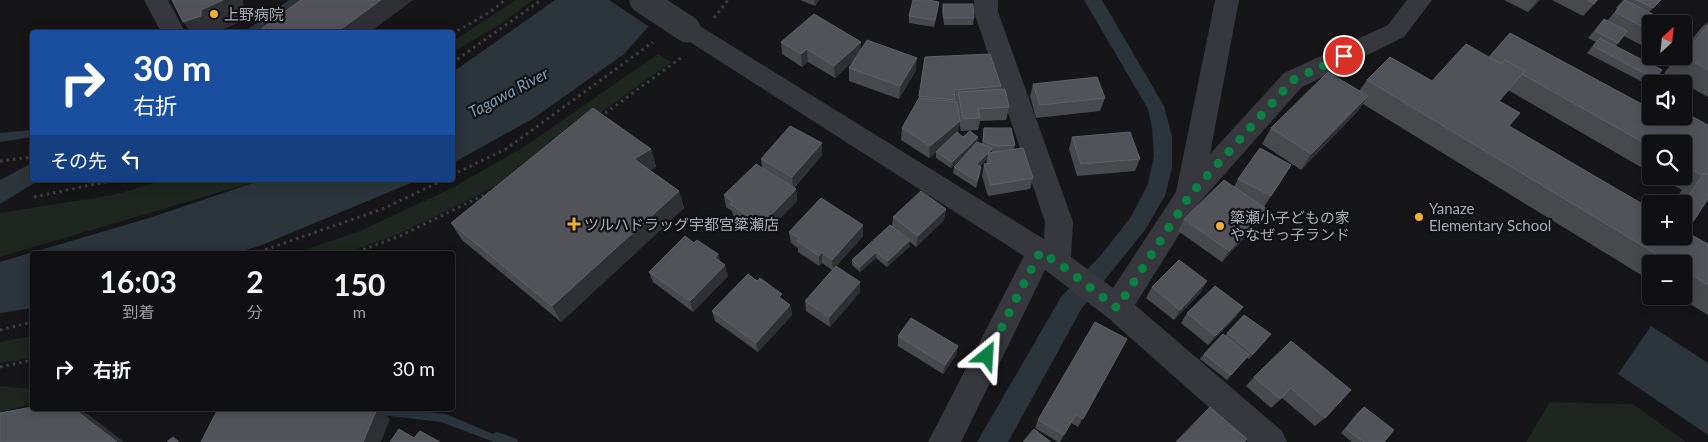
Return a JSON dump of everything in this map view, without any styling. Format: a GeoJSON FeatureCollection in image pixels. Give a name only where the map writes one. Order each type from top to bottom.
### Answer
{"type":"FeatureCollection","features":[{"type":"Feature","properties":{"kind":"street"},"geometry":{"type":"LineString","coordinates":[[156,0],[171,30]]}},
{"type":"Feature","properties":{"kind":"street"},"geometry":{"type":"LineString","coordinates":[[643,0],[1049,257],[1117,308],[1270,442]]}},
{"type":"Feature","properties":{"kind":"street"},"geometry":{"type":"LineString","coordinates":[[944,442],[1049,257],[1059,222],[986,12],[986,0]]}},
{"type":"Feature","properties":{"kind":"street"},"geometry":{"type":"LineString","coordinates":[[1190,195],[1227,0]]}},
{"type":"Feature","properties":{"kind":"street"},"geometry":{"type":"LineString","coordinates":[[1117,308],[1190,195],[1293,80],[1396,31],[1420,0]]}},
{"type":"Feature","properties":{"kind":"path"},"geometry":{"type":"LineString","coordinates":[[455,32],[490,12],[505,0]]}},
{"type":"Feature","properties":{"kind":"path"},"geometry":{"type":"LineString","coordinates":[[455,60],[542,0]]}},
{"type":"Feature","properties":{"kind":"path"},"geometry":{"type":"LineString","coordinates":[[455,174],[506,149],[656,40]]}},
{"type":"Feature","properties":{"kind":"path"},"geometry":{"type":"LineString","coordinates":[[599,117],[686,54]]}},
{"type":"Feature","properties":{"kind":"path"},"geometry":{"type":"LineString","coordinates":[[0,161],[30,157]]}},
{"type":"Feature","properties":{"kind":"path"},"geometry":{"type":"LineString","coordinates":[[34,197],[105,182]]}},
{"type":"Feature","properties":{"kind":"path"},"geometry":{"type":"LineString","coordinates":[[262,251],[385,208],[439,182]]}},
{"type":"Feature","properties":{"kind":"path"},"geometry":{"type":"LineString","coordinates":[[359,251],[400,236],[497,188]]}},
{"type":"Feature","properties":{"kind":"path"},"geometry":{"type":"LineString","coordinates":[[0,330],[30,322]]}},
{"type":"Feature","properties":{"kind":"path"},"geometry":{"type":"LineString","coordinates":[[0,367],[30,360]]}},
{"type":"Feature","properties":{"kind":"shaded area"},"geometry":{"type":"Polygon","coordinates":[[[516,0],[533,0],[499,25],[455,51],[455,40],[516,0]]]}},
{"type":"Feature","properties":{"kind":"shaded area"},"geometry":{"type":"Polygon","coordinates":[[[658,54],[671,62],[505,182],[399,234],[351,251],[302,251],[360,231],[450,189],[524,147],[658,54]]]}},
{"type":"Feature","properties":{"kind":"shaded area"},"geometry":{"type":"Polygon","coordinates":[[[159,182],[254,182],[0,257],[0,213],[113,195],[159,182]]]}},
{"type":"Feature","properties":{"kind":"shaded area"},"geometry":{"type":"Polygon","coordinates":[[[30,336],[30,358],[0,363],[0,342],[30,336]]]}},
{"type":"Feature","properties":{"kind":"shaded area"},"geometry":{"type":"Polygon","coordinates":[[[0,386],[30,389],[30,404],[0,412],[0,386]]]}},
{"type":"Feature","properties":{"kind":"shaded area"},"geometry":{"type":"Polygon","coordinates":[[[1550,402],[1633,404],[1686,442],[1526,442],[1550,402]]]}},
{"type":"Feature","properties":{"kind":"water"},"geometry":{"type":"Polygon","coordinates":[[[289,0],[317,0],[275,30],[247,30],[289,0]]]}},
{"type":"Feature","properties":{"kind":"water","name":"Tagawa River"},"geometry":{"type":"Polygon","coordinates":[[[555,0],[672,0],[624,54],[534,118],[455,162],[455,71],[555,0]]]}},
{"type":"Feature","properties":{"kind":"water"},"geometry":{"type":"Polygon","coordinates":[[[1084,0],[1102,0],[1164,106],[1172,137],[1172,168],[1165,196],[1145,230],[1082,308],[1008,442],[977,442],[1061,297],[1101,255],[1131,217],[1148,184],[1154,156],[1152,128],[1148,109],[1084,0]]]}},
{"type":"Feature","properties":{"kind":"water"},"geometry":{"type":"Polygon","coordinates":[[[30,130],[30,137],[0,142],[0,133],[30,130]]]}},
{"type":"Feature","properties":{"kind":"water"},"geometry":{"type":"Polygon","coordinates":[[[30,164],[30,182],[36,182],[0,204],[0,180],[30,164]]]}},
{"type":"Feature","properties":{"kind":"water"},"geometry":{"type":"Polygon","coordinates":[[[256,182],[413,182],[262,245],[243,251],[37,251],[149,218],[256,182]]]}},
{"type":"Feature","properties":{"kind":"water"},"geometry":{"type":"Polygon","coordinates":[[[30,253],[30,308],[0,313],[0,262],[30,253]]]}},
{"type":"Feature","properties":{"kind":"water"},"geometry":{"type":"Polygon","coordinates":[[[1651,326],[1708,363],[1708,435],[1618,374],[1651,326]]]}},
{"type":"Feature","properties":{"kind":"water"},"geometry":{"type":"Polygon","coordinates":[[[346,411],[420,411],[446,414],[512,442],[494,442],[441,422],[346,411]]]}},
{"type":"Feature","properties":{"kind":"pier"},"geometry":{"type":"Polygon","coordinates":[[[609,0],[673,0],[674,1],[651,28],[609,0]]]}},
{"type":"Feature","properties":{"kind":"building"},"geometry":{"type":"Polygon","coordinates":[[[172,0],[223,0],[201,10],[201,16],[183,22],[172,0]]]}},
{"type":"Feature","properties":{"kind":"building"},"geometry":{"type":"Polygon","coordinates":[[[301,0],[381,0],[340,30],[260,30],[301,0]]]}},
{"type":"Feature","properties":{"kind":"building"},"geometry":{"type":"Polygon","coordinates":[[[913,0],[939,2],[935,20],[909,16],[913,0]]]}},
{"type":"Feature","properties":{"kind":"building"},"geometry":{"type":"Polygon","coordinates":[[[1587,0],[1597,0],[1594,4],[1587,0]]]}},
{"type":"Feature","properties":{"kind":"building"},"geometry":{"type":"Polygon","coordinates":[[[1625,0],[1654,15],[1642,15],[1642,26],[1615,12],[1625,0]]]}},
{"type":"Feature","properties":{"kind":"building"},"geometry":{"type":"Polygon","coordinates":[[[1637,0],[1661,0],[1653,8],[1637,0]]]}},
{"type":"Feature","properties":{"kind":"building"},"geometry":{"type":"Polygon","coordinates":[[[943,4],[973,4],[974,18],[944,18],[943,4]]]}},
{"type":"Feature","properties":{"kind":"building"},"geometry":{"type":"Polygon","coordinates":[[[814,14],[861,42],[834,66],[807,49],[801,54],[781,42],[814,14]]]}},
{"type":"Feature","properties":{"kind":"building"},"geometry":{"type":"Polygon","coordinates":[[[1604,19],[1627,31],[1618,43],[1595,31],[1604,19]]]}},
{"type":"Feature","properties":{"kind":"building"},"geometry":{"type":"Polygon","coordinates":[[[1708,25],[1708,70],[1692,61],[1692,44],[1708,25]]]}},
{"type":"Feature","properties":{"kind":"building"},"geometry":{"type":"Polygon","coordinates":[[[1510,33],[1642,104],[1642,125],[1692,125],[1692,116],[1708,125],[1708,175],[1704,173],[1701,175],[1692,170],[1692,135],[1642,135],[1642,142],[1522,74],[1525,71],[1505,60],[1502,64],[1489,57],[1510,33]]]}},
{"type":"Feature","properties":{"kind":"building"},"geometry":{"type":"Polygon","coordinates":[[[1600,38],[1642,60],[1642,65],[1652,65],[1662,70],[1658,75],[1647,75],[1593,46],[1600,38]]]}},
{"type":"Feature","properties":{"kind":"building"},"geometry":{"type":"Polygon","coordinates":[[[867,40],[917,58],[900,86],[849,68],[867,40]]]}},
{"type":"Feature","properties":{"kind":"building"},"geometry":{"type":"Polygon","coordinates":[[[1466,44],[1501,64],[1505,60],[1525,71],[1499,101],[1520,113],[1509,126],[1642,204],[1642,245],[1692,245],[1692,235],[1708,244],[1708,285],[1692,275],[1692,255],[1658,255],[1367,80],[1390,57],[1432,81],[1466,44]]]}},
{"type":"Feature","properties":{"kind":"building"},"geometry":{"type":"Polygon","coordinates":[[[990,54],[1001,86],[954,90],[955,100],[919,96],[925,57],[990,54]]]}},
{"type":"Feature","properties":{"kind":"building"},"geometry":{"type":"Polygon","coordinates":[[[1328,72],[1368,96],[1311,154],[1271,128],[1328,72]]]}},
{"type":"Feature","properties":{"kind":"building"},"geometry":{"type":"Polygon","coordinates":[[[1097,77],[1105,98],[1040,105],[1033,84],[1097,77]]]}},
{"type":"Feature","properties":{"kind":"building"},"geometry":{"type":"Polygon","coordinates":[[[1005,89],[1009,107],[978,109],[980,118],[963,119],[958,92],[1005,89]]]}},
{"type":"Feature","properties":{"kind":"building"},"geometry":{"type":"Polygon","coordinates":[[[919,98],[957,102],[960,121],[930,146],[902,128],[919,98]]]}},
{"type":"Feature","properties":{"kind":"building","name":"ツルハドラッグ宇都宮簗瀬店"},"geometry":{"type":"Polygon","coordinates":[[[593,108],[651,149],[634,159],[679,191],[552,306],[451,223],[593,108]]]}},
{"type":"Feature","properties":{"kind":"building"},"geometry":{"type":"Polygon","coordinates":[[[790,126],[822,143],[792,177],[761,159],[790,126]]]}},
{"type":"Feature","properties":{"kind":"building"},"geometry":{"type":"Polygon","coordinates":[[[984,128],[1011,128],[1015,145],[995,146],[983,141],[984,128]]]}},
{"type":"Feature","properties":{"kind":"building"},"geometry":{"type":"Polygon","coordinates":[[[970,131],[978,137],[952,162],[936,152],[957,132],[963,137],[970,131]]]}},
{"type":"Feature","properties":{"kind":"building"},"geometry":{"type":"Polygon","coordinates":[[[1130,132],[1140,159],[1081,164],[1072,137],[1130,132]]]}},
{"type":"Feature","properties":{"kind":"building"},"geometry":{"type":"Polygon","coordinates":[[[977,142],[993,148],[977,164],[981,167],[977,181],[954,167],[977,142]]]}},
{"type":"Feature","properties":{"kind":"building"},"geometry":{"type":"Polygon","coordinates":[[[1023,148],[1033,178],[991,185],[984,164],[991,163],[988,153],[1023,148]]]}},
{"type":"Feature","properties":{"kind":"building"},"geometry":{"type":"Polygon","coordinates":[[[1260,148],[1291,165],[1271,196],[1238,179],[1260,148]]]}},
{"type":"Feature","properties":{"kind":"building"},"geometry":{"type":"Polygon","coordinates":[[[756,164],[796,189],[764,222],[754,215],[751,218],[730,204],[733,202],[724,195],[756,164]]]}},
{"type":"Feature","properties":{"kind":"building"},"geometry":{"type":"Polygon","coordinates":[[[1704,173],[1708,175],[1708,199],[1692,223],[1692,195],[1689,195],[1704,173]]]}},
{"type":"Feature","properties":{"kind":"building","name":"簗瀬小子どもの家 やなぜっ子ランド"},"geometry":{"type":"Polygon","coordinates":[[[1224,180],[1268,210],[1229,251],[1184,219],[1224,180]]]}},
{"type":"Feature","properties":{"kind":"building"},"geometry":{"type":"Polygon","coordinates":[[[921,191],[946,209],[918,236],[893,217],[921,191]]]}},
{"type":"Feature","properties":{"kind":"building"},"geometry":{"type":"Polygon","coordinates":[[[821,198],[863,225],[832,260],[822,252],[819,256],[797,241],[799,238],[789,232],[821,198]]]}},
{"type":"Feature","properties":{"kind":"building"},"geometry":{"type":"Polygon","coordinates":[[[890,225],[910,240],[888,261],[876,252],[860,267],[852,260],[890,225]]]}},
{"type":"Feature","properties":{"kind":"building"},"geometry":{"type":"Polygon","coordinates":[[[685,236],[694,243],[697,240],[718,254],[715,258],[725,265],[690,301],[649,272],[685,236]]]}},
{"type":"Feature","properties":{"kind":"building"},"geometry":{"type":"Polygon","coordinates":[[[1179,260],[1207,281],[1180,310],[1152,287],[1179,260]]]}},
{"type":"Feature","properties":{"kind":"building"},"geometry":{"type":"Polygon","coordinates":[[[836,266],[860,282],[829,317],[805,301],[836,266]]]}},
{"type":"Feature","properties":{"kind":"building"},"geometry":{"type":"Polygon","coordinates":[[[748,274],[757,281],[760,278],[782,294],[779,297],[790,305],[756,343],[712,311],[748,274]]]}},
{"type":"Feature","properties":{"kind":"building"},"geometry":{"type":"Polygon","coordinates":[[[1215,286],[1243,307],[1215,336],[1187,313],[1215,286]]]}},
{"type":"Feature","properties":{"kind":"building"},"geometry":{"type":"Polygon","coordinates":[[[1244,315],[1271,334],[1253,354],[1227,333],[1244,315]]]}},
{"type":"Feature","properties":{"kind":"building"},"geometry":{"type":"Polygon","coordinates":[[[911,318],[958,346],[945,365],[898,336],[911,318]]]}},
{"type":"Feature","properties":{"kind":"building"},"geometry":{"type":"Polygon","coordinates":[[[1095,322],[1127,339],[1083,419],[1076,414],[1064,435],[1038,420],[1095,322]]]}},
{"type":"Feature","properties":{"kind":"building"},"geometry":{"type":"Polygon","coordinates":[[[1223,334],[1249,355],[1231,375],[1204,354],[1223,334]]]}},
{"type":"Feature","properties":{"kind":"building"},"geometry":{"type":"Polygon","coordinates":[[[1291,341],[1351,390],[1325,418],[1291,388],[1280,399],[1254,377],[1291,341]]]}},
{"type":"Feature","properties":{"kind":"building"},"geometry":{"type":"Polygon","coordinates":[[[30,407],[30,411],[77,411],[117,442],[0,442],[0,413],[30,407]]]}},
{"type":"Feature","properties":{"kind":"building"},"geometry":{"type":"Polygon","coordinates":[[[1210,407],[1247,439],[1244,442],[1176,442],[1210,407]]]}},
{"type":"Feature","properties":{"kind":"building"},"geometry":{"type":"Polygon","coordinates":[[[1364,407],[1394,430],[1384,442],[1364,442],[1346,429],[1364,407]]]}},
{"type":"Feature","properties":{"kind":"building"},"geometry":{"type":"Polygon","coordinates":[[[217,411],[376,411],[363,442],[201,442],[217,411]]]}},
{"type":"Feature","properties":{"kind":"building"},"geometry":{"type":"Polygon","coordinates":[[[399,429],[414,438],[420,431],[440,442],[390,442],[399,429]]]}},
{"type":"Feature","properties":{"kind":"building"},"geometry":{"type":"Polygon","coordinates":[[[1034,429],[1051,442],[1023,442],[1034,429]]]}},
{"type":"Feature","properties":{"kind":"building"},"geometry":{"type":"Polygon","coordinates":[[[173,437],[179,442],[167,442],[173,437]]]}},
{"type":"Feature","properties":{"kind":"waterway"},"geometry":{"type":"LineString","coordinates":[[497,437],[513,442]]}},
{"type":"Feature","properties":{"kind":"place","name":"上野病院"},"geometry":{"type":"Point","coordinates":[214,14]}},
{"type":"Feature","properties":{"kind":"place","name":"Yanaze Elementary School"},"geometry":{"type":"Point","coordinates":[1419,217]}},
{"type":"Feature","properties":{"kind":"place","name":"ツルハドラッグ宇都宮簗瀬店"},"geometry":{"type":"Point","coordinates":[574,224]}},
{"type":"Feature","properties":{"kind":"place","name":"簗瀬小子どもの家 やなぜっ子ランド"},"geometry":{"type":"Point","coordinates":[1220,226]}},
{"type":"Feature","properties":{"kind":"route"},"geometry":{"type":"LineString","coordinates":[[987,356],[1040,252],[1057,262],[1117,308],[1190,195],[1293,80],[1344,56]]}}]}
